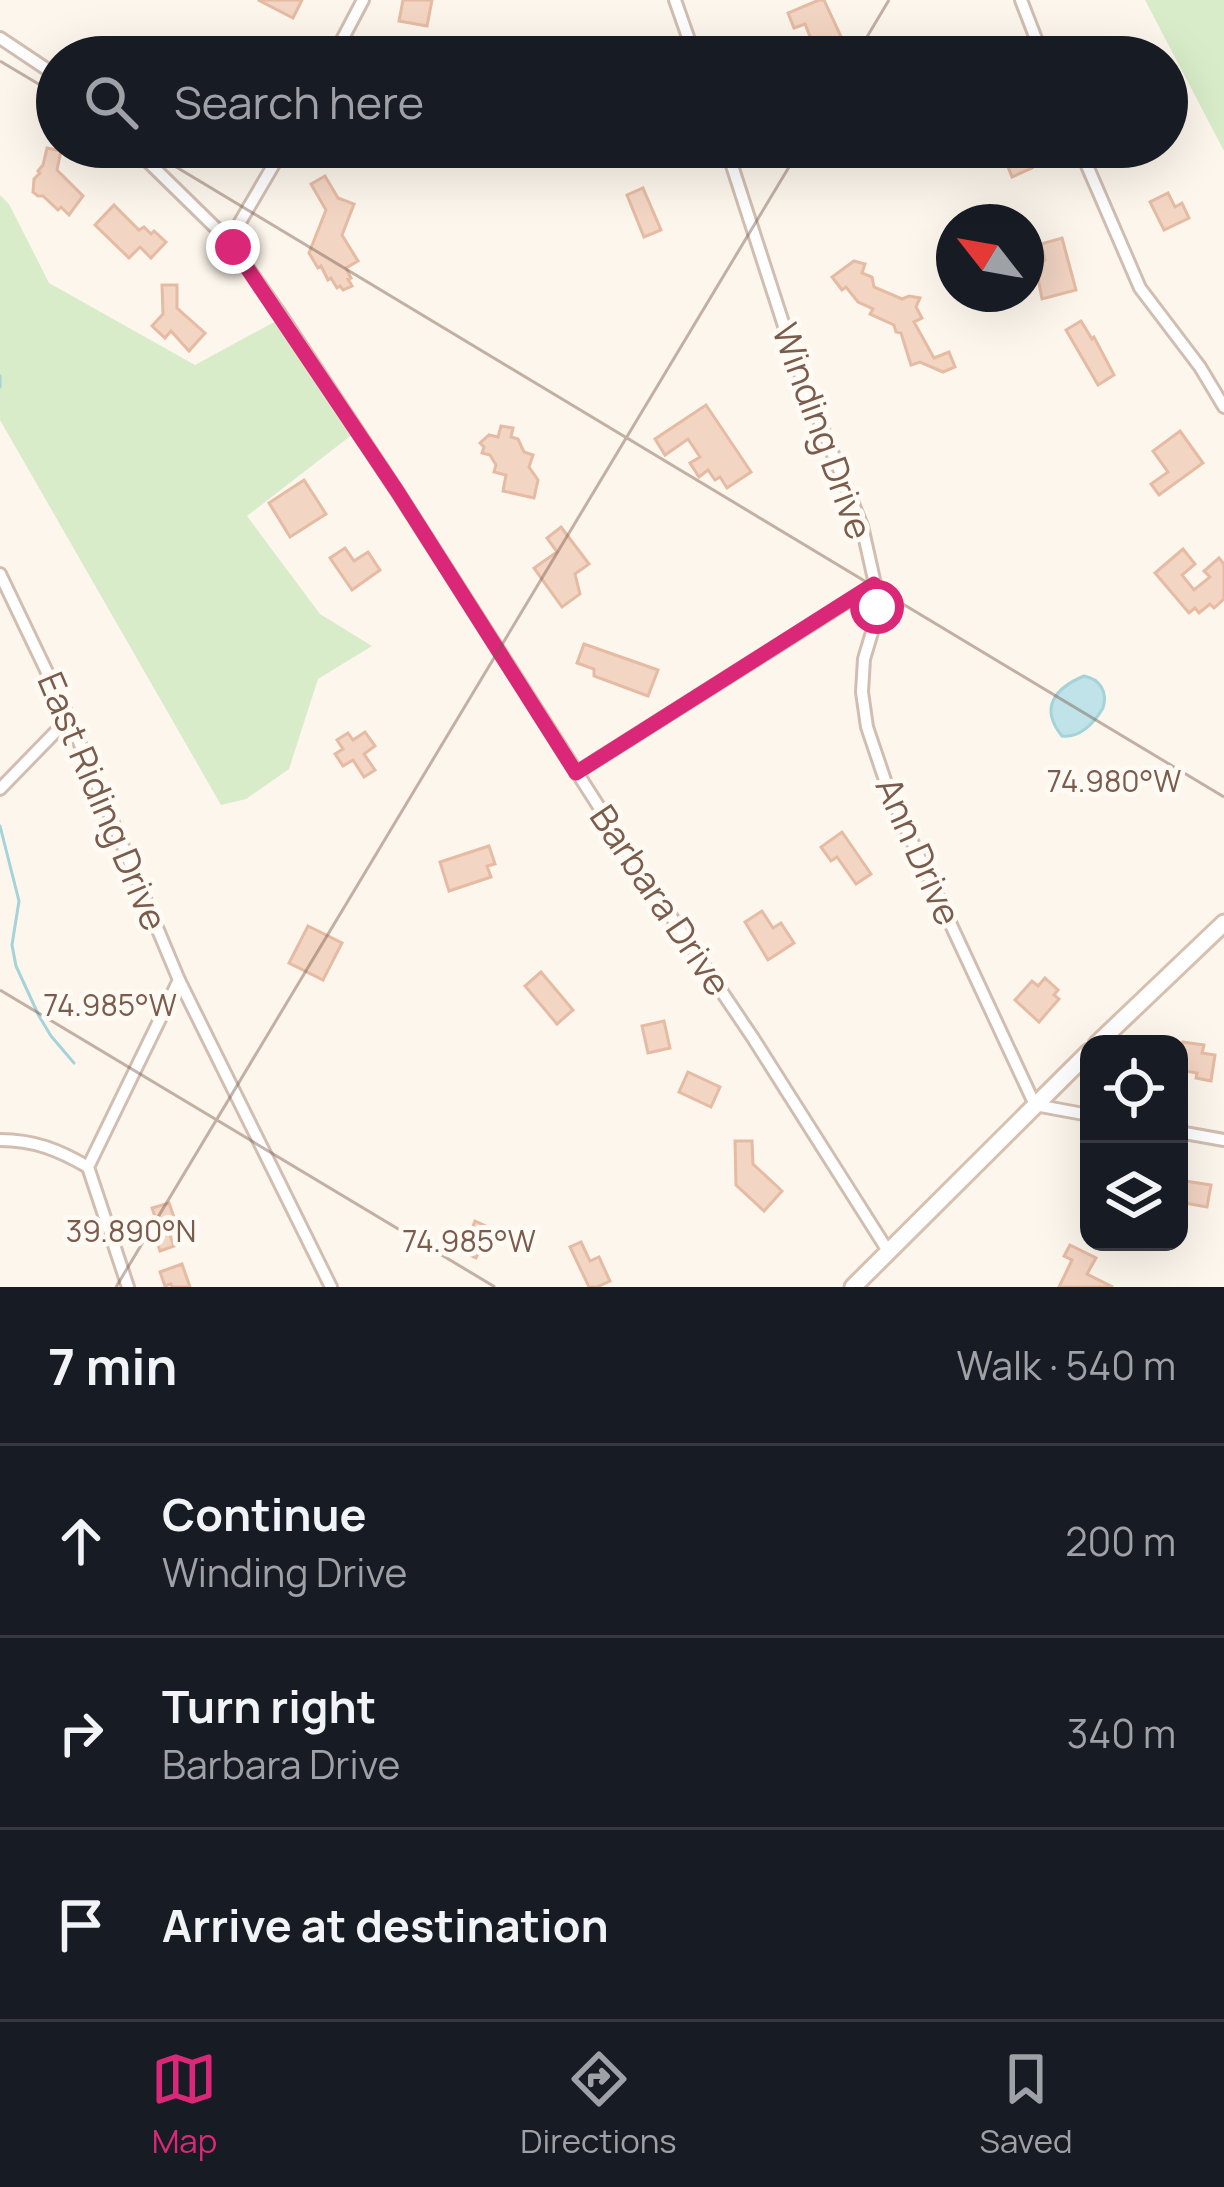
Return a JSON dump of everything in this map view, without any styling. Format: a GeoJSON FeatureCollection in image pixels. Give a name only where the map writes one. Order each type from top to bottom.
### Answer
{"type":"FeatureCollection","features":[{"type":"Feature","properties":{"kind":"street"},"geometry":{"type":"LineString","coordinates":[[344,36],[363,0]]}},
{"type":"Feature","properties":{"kind":"street"},"geometry":{"type":"LineString","coordinates":[[675,0],[688,36]]}},
{"type":"Feature","properties":{"kind":"street"},"geometry":{"type":"LineString","coordinates":[[1021,0],[1035,36]]}},
{"type":"Feature","properties":{"kind":"street"},"geometry":{"type":"LineString","coordinates":[[0,38],[36,62]]}},
{"type":"Feature","properties":{"kind":"street","name":"Barbara Drive"},"geometry":{"type":"LineString","coordinates":[[155,168],[230,242],[397,491],[888,1251]]}},
{"type":"Feature","properties":{"kind":"street"},"geometry":{"type":"LineString","coordinates":[[230,242],[272,168]]}},
{"type":"Feature","properties":{"kind":"street","name":"Winding Drive"},"geometry":{"type":"LineString","coordinates":[[576,773],[874,584],[862,526],[796,366],[733,168]]}},
{"type":"Feature","properties":{"kind":"street"},"geometry":{"type":"LineString","coordinates":[[1088,168],[1140,288],[1224,407]]}},
{"type":"Feature","properties":{"kind":"street","name":"East Riding Drive"},"geometry":{"type":"LineString","coordinates":[[0,574],[69,718],[179,980],[331,1287]]}},
{"type":"Feature","properties":{"kind":"street","name":"Ann Drive"},"geometry":{"type":"LineString","coordinates":[[874,584],[875,619],[864,658],[862,692],[867,727],[889,792],[1035,1105]]}},
{"type":"Feature","properties":{"kind":"street"},"geometry":{"type":"LineString","coordinates":[[0,789],[69,718]]}},
{"type":"Feature","properties":{"kind":"street"},"geometry":{"type":"LineString","coordinates":[[1106,1035],[1224,923]]}},
{"type":"Feature","properties":{"kind":"street"},"geometry":{"type":"LineString","coordinates":[[88,1167],[179,980]]}},
{"type":"Feature","properties":{"kind":"street"},"geometry":{"type":"LineString","coordinates":[[853,1287],[1080,1061]]}},
{"type":"Feature","properties":{"kind":"street"},"geometry":{"type":"LineString","coordinates":[[1035,1105],[1080,1113]]}},
{"type":"Feature","properties":{"kind":"street"},"geometry":{"type":"LineString","coordinates":[[1188,1134],[1224,1140]]}},
{"type":"Feature","properties":{"kind":"street"},"geometry":{"type":"LineString","coordinates":[[0,1140],[25,1140],[60,1150],[88,1167],[128,1287]]}},
{"type":"Feature","properties":{"kind":"green space"},"geometry":{"type":"Polygon","coordinates":[[[1145,0],[1224,0],[1224,151],[1188,82],[1188,36],[1164,36],[1145,0]]]}},
{"type":"Feature","properties":{"kind":"green space"},"geometry":{"type":"Polygon","coordinates":[[[0,195],[49,283],[195,365],[276,321],[353,434],[247,516],[320,614],[372,646],[318,679],[289,769],[246,799],[221,805],[0,420],[0,195]]]}},
{"type":"Feature","properties":{"kind":"water"},"geometry":{"type":"Polygon","coordinates":[[[1084,676],[1101,687],[1103,708],[1086,728],[1062,736],[1051,708],[1065,686],[1084,676]]]}},
{"type":"Feature","properties":{"kind":"building"},"geometry":{"type":"Polygon","coordinates":[[[258,0],[302,0],[293,18],[258,0]]]}},
{"type":"Feature","properties":{"kind":"building"},"geometry":{"type":"Polygon","coordinates":[[[403,0],[432,0],[427,26],[399,21],[403,0]]]}},
{"type":"Feature","properties":{"kind":"building"},"geometry":{"type":"Polygon","coordinates":[[[824,0],[841,36],[810,36],[805,24],[794,28],[788,13],[824,0]]]}},
{"type":"Feature","properties":{"kind":"building"},"geometry":{"type":"Polygon","coordinates":[[[57,168],[83,196],[69,215],[33,192],[38,171],[57,168]]]}},
{"type":"Feature","properties":{"kind":"building"},"geometry":{"type":"Polygon","coordinates":[[[1008,168],[1032,168],[1012,177],[1008,168]]]}},
{"type":"Feature","properties":{"kind":"building"},"geometry":{"type":"Polygon","coordinates":[[[325,176],[338,198],[354,204],[342,235],[358,261],[346,268],[352,286],[343,290],[328,280],[309,253],[326,210],[311,184],[325,176]]]}},
{"type":"Feature","properties":{"kind":"building"},"geometry":{"type":"Polygon","coordinates":[[[643,188],[661,230],[644,237],[627,195],[643,188]]]}},
{"type":"Feature","properties":{"kind":"building"},"geometry":{"type":"Polygon","coordinates":[[[1168,193],[1175,207],[1182,203],[1189,218],[1164,230],[1150,202],[1168,193]]]}},
{"type":"Feature","properties":{"kind":"building"},"geometry":{"type":"Polygon","coordinates":[[[114,205],[139,230],[154,231],[166,242],[151,258],[140,247],[129,258],[95,225],[114,205]]]}},
{"type":"Feature","properties":{"kind":"building"},"geometry":{"type":"Polygon","coordinates":[[[1062,238],[1076,290],[1044,298],[1044,243],[1062,238]]]}},
{"type":"Feature","properties":{"kind":"building"},"geometry":{"type":"Polygon","coordinates":[[[854,261],[865,264],[862,273],[872,277],[874,287],[902,299],[920,298],[916,307],[922,318],[914,322],[934,358],[949,352],[955,367],[943,372],[920,362],[911,365],[894,325],[870,314],[873,309],[858,302],[846,287],[842,290],[832,277],[854,261]]]}},
{"type":"Feature","properties":{"kind":"building"},"geometry":{"type":"Polygon","coordinates":[[[162,285],[177,285],[177,308],[205,333],[189,351],[171,331],[165,338],[152,326],[163,314],[162,285]]]}},
{"type":"Feature","properties":{"kind":"building"},"geometry":{"type":"Polygon","coordinates":[[[1081,321],[1114,375],[1098,385],[1066,330],[1081,321]]]}},
{"type":"Feature","properties":{"kind":"building"},"geometry":{"type":"Polygon","coordinates":[[[706,405],[751,472],[727,488],[708,470],[699,477],[690,463],[700,457],[688,439],[665,455],[655,439],[706,405]]]}},
{"type":"Feature","properties":{"kind":"building"},"geometry":{"type":"Polygon","coordinates":[[[501,426],[513,428],[511,437],[533,455],[529,467],[538,480],[534,498],[503,491],[506,475],[494,472],[490,455],[482,453],[480,443],[489,435],[498,437],[501,426]]]}},
{"type":"Feature","properties":{"kind":"building"},"geometry":{"type":"Polygon","coordinates":[[[1180,431],[1203,463],[1159,495],[1151,484],[1168,472],[1153,451],[1180,431]]]}},
{"type":"Feature","properties":{"kind":"building"},"geometry":{"type":"Polygon","coordinates":[[[304,480],[326,514],[290,537],[269,503],[304,480]]]}},
{"type":"Feature","properties":{"kind":"building"},"geometry":{"type":"Polygon","coordinates":[[[561,527],[589,564],[575,574],[580,594],[562,607],[534,568],[557,552],[547,538],[561,527]]]}},
{"type":"Feature","properties":{"kind":"building"},"geometry":{"type":"Polygon","coordinates":[[[345,548],[354,561],[368,552],[380,570],[352,590],[330,558],[345,548]]]}},
{"type":"Feature","properties":{"kind":"building"},"geometry":{"type":"Polygon","coordinates":[[[1183,549],[1195,564],[1182,575],[1194,590],[1210,577],[1204,571],[1219,558],[1224,564],[1224,599],[1214,608],[1210,604],[1199,613],[1195,608],[1189,613],[1155,573],[1183,549]]]}},
{"type":"Feature","properties":{"kind":"building"},"geometry":{"type":"Polygon","coordinates":[[[584,644],[658,670],[648,696],[594,676],[594,669],[577,663],[584,644]]]}},
{"type":"Feature","properties":{"kind":"building"},"geometry":{"type":"Polygon","coordinates":[[[365,732],[375,746],[364,754],[375,770],[364,777],[353,760],[343,766],[335,754],[343,749],[337,740],[348,733],[353,740],[365,732]]]}},
{"type":"Feature","properties":{"kind":"building"},"geometry":{"type":"Polygon","coordinates":[[[842,832],[871,874],[856,884],[837,857],[831,861],[821,847],[842,832]]]}},
{"type":"Feature","properties":{"kind":"building"},"geometry":{"type":"Polygon","coordinates":[[[489,846],[495,864],[487,866],[491,877],[449,891],[440,862],[489,846]]]}},
{"type":"Feature","properties":{"kind":"building"},"geometry":{"type":"Polygon","coordinates":[[[762,911],[773,928],[781,923],[794,943],[768,960],[745,922],[762,911]]]}},
{"type":"Feature","properties":{"kind":"building"},"geometry":{"type":"Polygon","coordinates":[[[308,926],[342,943],[323,980],[289,963],[308,926]]]}},
{"type":"Feature","properties":{"kind":"building"},"geometry":{"type":"Polygon","coordinates":[[[541,972],[573,1010],[557,1024],[525,986],[541,972]]]}},
{"type":"Feature","properties":{"kind":"building"},"geometry":{"type":"Polygon","coordinates":[[[1045,978],[1058,990],[1054,995],[1059,999],[1039,1022],[1015,1000],[1032,981],[1038,986],[1045,978]]]}},
{"type":"Feature","properties":{"kind":"building"},"geometry":{"type":"Polygon","coordinates":[[[664,1021],[670,1048],[648,1053],[642,1026],[664,1021]]]}},
{"type":"Feature","properties":{"kind":"building"},"geometry":{"type":"Polygon","coordinates":[[[1188,1043],[1204,1045],[1202,1053],[1215,1055],[1211,1081],[1196,1078],[1197,1073],[1188,1072],[1188,1043]]]}},
{"type":"Feature","properties":{"kind":"building"},"geometry":{"type":"Polygon","coordinates":[[[688,1072],[720,1087],[711,1107],[679,1092],[688,1072]]]}},
{"type":"Feature","properties":{"kind":"building"},"geometry":{"type":"Polygon","coordinates":[[[735,1141],[752,1141],[753,1164],[782,1191],[764,1211],[736,1185],[735,1141]]]}},
{"type":"Feature","properties":{"kind":"building"},"geometry":{"type":"Polygon","coordinates":[[[1188,1181],[1211,1185],[1207,1207],[1188,1204],[1188,1181]]]}},
{"type":"Feature","properties":{"kind":"building"},"geometry":{"type":"Polygon","coordinates":[[[169,1203],[176,1223],[170,1235],[174,1246],[160,1251],[156,1239],[162,1237],[152,1208],[169,1203]]]}},
{"type":"Feature","properties":{"kind":"building"},"geometry":{"type":"Polygon","coordinates":[[[475,1221],[490,1228],[476,1258],[453,1247],[462,1229],[470,1233],[475,1221]]]}},
{"type":"Feature","properties":{"kind":"building"},"geometry":{"type":"Polygon","coordinates":[[[581,1242],[590,1261],[599,1257],[610,1281],[589,1287],[570,1247],[581,1242]]]}},
{"type":"Feature","properties":{"kind":"building"},"geometry":{"type":"Polygon","coordinates":[[[1070,1245],[1096,1258],[1087,1274],[1113,1287],[1059,1287],[1072,1260],[1064,1256],[1070,1245]]]}},
{"type":"Feature","properties":{"kind":"building"},"geometry":{"type":"Polygon","coordinates":[[[182,1264],[190,1287],[165,1286],[160,1272],[182,1264]]]}},
{"type":"Feature","properties":{"kind":"waterway"},"geometry":{"type":"LineString","coordinates":[[0,376],[0,387]]}},
{"type":"Feature","properties":{"kind":"waterway"},"geometry":{"type":"LineString","coordinates":[[0,826],[19,901],[12,945],[16,966],[39,1016],[74,1063]]}},
{"type":"Feature","properties":{"kind":"route"},"geometry":{"type":"LineString","coordinates":[[233,247],[397,491],[576,773],[874,584],[877,607]]}}]}
